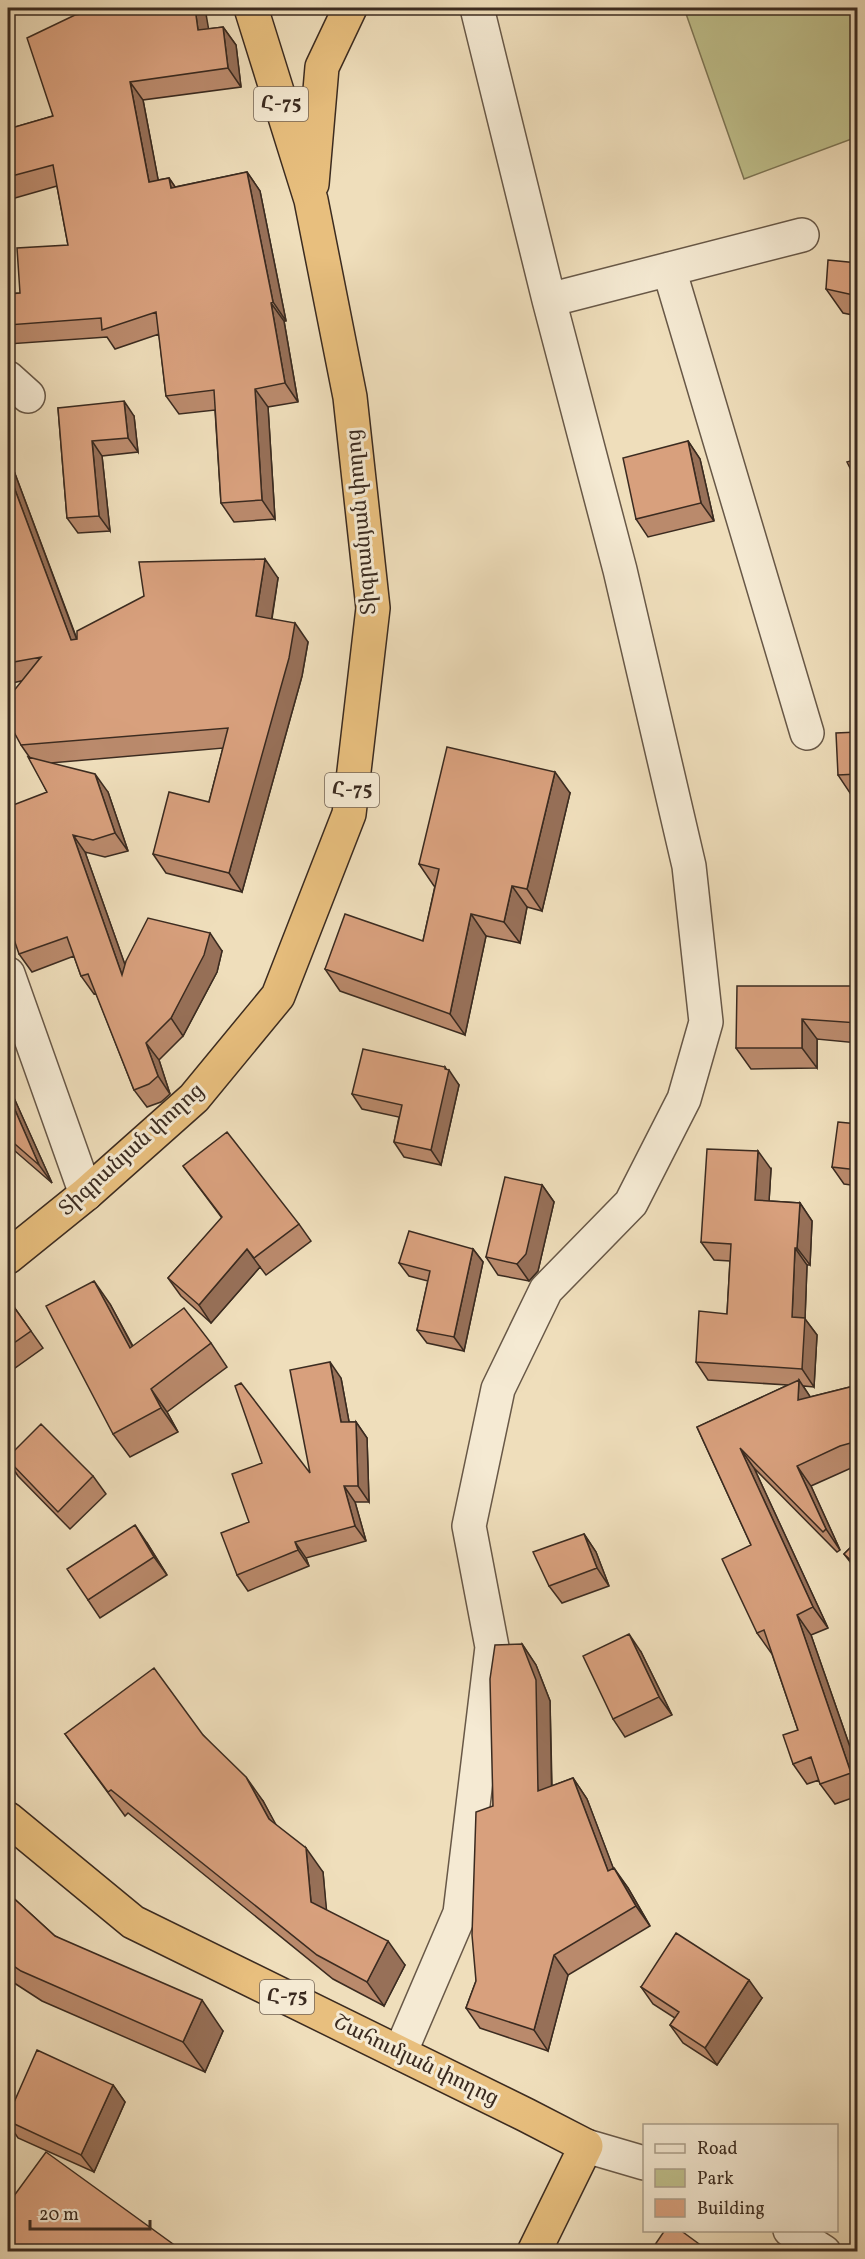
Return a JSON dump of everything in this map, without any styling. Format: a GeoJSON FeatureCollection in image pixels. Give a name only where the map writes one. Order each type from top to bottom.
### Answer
{"type":"FeatureCollection","features":[{"type":"Feature","properties":{"kind":"highway","name":"Տիգրանյան փողոց"},"geometry":{"type":"LineString","coordinates":[[8,1257],[86,1194],[194,1098],[278,996],[349,814],[373,608],[350,397],[311,200],[251,8]]}},
{"type":"Feature","properties":{"kind":"highway","name":"Տիգրանյան փողոց"},"geometry":{"type":"LineString","coordinates":[[311,200],[322,67],[350,8]]}},
{"type":"Feature","properties":{"kind":"highway","name":"Շահումյան փողոց"},"geometry":{"type":"LineString","coordinates":[[8,1819],[134,1922],[586,2146]]}},
{"type":"Feature","properties":{"kind":"highway"},"geometry":{"type":"LineString","coordinates":[[534,2252],[586,2146]]}},
{"type":"Feature","properties":{"kind":"street"},"geometry":{"type":"LineString","coordinates":[[400,2053],[460,1913],[492,1647],[469,1526],[498,1389],[546,1290],[631,1203],[684,1099],[706,1022],[689,866],[620,570],[549,300],[477,8]]}},
{"type":"Feature","properties":{"kind":"street"},"geometry":{"type":"LineString","coordinates":[[549,300],[802,235]]}},
{"type":"Feature","properties":{"kind":"street"},"geometry":{"type":"LineString","coordinates":[[669,269],[807,733]]}},
{"type":"Feature","properties":{"kind":"street"},"geometry":{"type":"LineString","coordinates":[[8,974],[86,1194]]}},
{"type":"Feature","properties":{"kind":"street"},"geometry":{"type":"LineString","coordinates":[[586,2146],[643,2162]]}},
{"type":"Feature","properties":{"kind":"street"},"geometry":{"type":"LineString","coordinates":[[793,2232],[824,2252]]}},
{"type":"Feature","properties":{"kind":"green space"},"geometry":{"type":"Polygon","coordinates":[[[684,8],[857,8],[857,137],[744,179],[684,8]]]}},
{"type":"Feature","properties":{"kind":"building"},"geometry":{"type":"Polygon","coordinates":[[[115,8],[195,8],[198,30],[223,27],[228,68],[130,82],[149,182],[169,178],[171,188],[247,172],[273,302],[271,303],[285,383],[255,389],[262,500],[221,503],[214,390],[166,396],[156,312],[102,330],[101,318],[8,325],[8,294],[20,293],[17,248],[68,245],[53,165],[8,177],[8,129],[53,116],[27,38],[75,15],[115,8]]]}},
{"type":"Feature","properties":{"kind":"building"},"geometry":{"type":"Polygon","coordinates":[[[828,260],[858,263],[858,296],[826,289],[828,260]]]}},
{"type":"Feature","properties":{"kind":"building"},"geometry":{"type":"Polygon","coordinates":[[[124,401],[128,438],[92,441],[99,516],[67,518],[58,408],[124,401]]]}},
{"type":"Feature","properties":{"kind":"building"},"geometry":{"type":"Polygon","coordinates":[[[688,441],[701,503],[636,519],[623,458],[688,441]]]}},
{"type":"Feature","properties":{"kind":"building"},"geometry":{"type":"Polygon","coordinates":[[[858,459],[858,502],[851,495],[855,478],[847,462],[858,459]]]}},
{"type":"Feature","properties":{"kind":"building"},"geometry":{"type":"Polygon","coordinates":[[[8,471],[71,640],[77,639],[77,631],[144,596],[139,562],[265,559],[256,616],[295,623],[289,658],[229,873],[153,854],[169,792],[209,802],[228,728],[21,745],[8,721],[8,698],[41,657],[8,663],[8,471]]]}},
{"type":"Feature","properties":{"kind":"building"},"geometry":{"type":"Polygon","coordinates":[[[858,732],[858,774],[838,775],[836,733],[858,732]]]}},
{"type":"Feature","properties":{"kind":"building"},"geometry":{"type":"Polygon","coordinates":[[[447,747],[555,772],[527,889],[512,886],[504,922],[471,914],[450,1014],[325,969],[345,914],[423,941],[439,869],[419,864],[447,747]]]}},
{"type":"Feature","properties":{"kind":"building"},"geometry":{"type":"Polygon","coordinates":[[[28,757],[95,774],[115,833],[93,840],[73,835],[122,975],[126,961],[148,918],[210,933],[204,955],[171,1018],[146,1043],[158,1076],[149,1084],[134,1090],[88,974],[81,976],[67,937],[19,954],[8,922],[8,889],[11,887],[8,874],[8,807],[47,792],[28,757]]]}},
{"type":"Feature","properties":{"kind":"building"},"geometry":{"type":"Polygon","coordinates":[[[737,986],[858,986],[858,1023],[802,1019],[802,1048],[736,1048],[737,986]]]}},
{"type":"Feature","properties":{"kind":"building"},"geometry":{"type":"Polygon","coordinates":[[[363,1049],[445,1067],[449,1070],[431,1150],[394,1142],[402,1105],[352,1094],[363,1049]]]}},
{"type":"Feature","properties":{"kind":"building"},"geometry":{"type":"Polygon","coordinates":[[[8,1094],[39,1165],[8,1138],[8,1094]]]}},
{"type":"Feature","properties":{"kind":"building"},"geometry":{"type":"Polygon","coordinates":[[[838,1122],[858,1124],[858,1170],[832,1167],[838,1122]]]}},
{"type":"Feature","properties":{"kind":"building"},"geometry":{"type":"Polygon","coordinates":[[[227,1132],[299,1224],[254,1258],[247,1249],[199,1305],[168,1278],[222,1217],[183,1166],[227,1132]]]}},
{"type":"Feature","properties":{"kind":"building"},"geometry":{"type":"Polygon","coordinates":[[[707,1149],[758,1151],[755,1200],[800,1203],[797,1248],[795,1248],[792,1317],[805,1318],[802,1369],[696,1362],[699,1311],[727,1314],[731,1244],[701,1242],[707,1149]]]}},
{"type":"Feature","properties":{"kind":"building"},"geometry":{"type":"Polygon","coordinates":[[[505,1177],[542,1185],[526,1254],[517,1264],[486,1257],[505,1177]]]}},
{"type":"Feature","properties":{"kind":"building"},"geometry":{"type":"Polygon","coordinates":[[[409,1231],[473,1249],[454,1337],[417,1330],[430,1271],[399,1263],[409,1231]]]}},
{"type":"Feature","properties":{"kind":"building"},"geometry":{"type":"Polygon","coordinates":[[[94,1281],[130,1348],[184,1308],[211,1343],[151,1389],[161,1408],[113,1434],[46,1306],[94,1281]]]}},
{"type":"Feature","properties":{"kind":"building"},"geometry":{"type":"Polygon","coordinates":[[[8,1301],[31,1331],[8,1347],[8,1301]]]}},
{"type":"Feature","properties":{"kind":"building"},"geometry":{"type":"Polygon","coordinates":[[[330,1362],[341,1422],[356,1422],[358,1486],[344,1486],[355,1526],[295,1542],[298,1550],[237,1575],[221,1533],[249,1522],[232,1474],[262,1463],[235,1386],[241,1383],[310,1473],[290,1370],[330,1362]]]}},
{"type":"Feature","properties":{"kind":"building"},"geometry":{"type":"Polygon","coordinates":[[[799,1380],[798,1400],[858,1385],[858,1441],[840,1446],[797,1466],[826,1529],[823,1532],[740,1448],[813,1607],[797,1615],[851,1773],[820,1784],[811,1757],[793,1764],[783,1735],[798,1730],[764,1630],[757,1633],[722,1559],[751,1545],[697,1427],[799,1380]]]}},
{"type":"Feature","properties":{"kind":"building"},"geometry":{"type":"Polygon","coordinates":[[[41,1424],[93,1476],[58,1512],[8,1460],[8,1457],[41,1424]]]}},
{"type":"Feature","properties":{"kind":"building"},"geometry":{"type":"Polygon","coordinates":[[[135,1525],[154,1557],[88,1600],[67,1569],[135,1525]]]}},
{"type":"Feature","properties":{"kind":"building"},"geometry":{"type":"Polygon","coordinates":[[[584,1534],[597,1568],[549,1586],[533,1552],[584,1534]]]}},
{"type":"Feature","properties":{"kind":"building"},"geometry":{"type":"Polygon","coordinates":[[[858,1540],[858,1567],[844,1554],[858,1540]]]}},
{"type":"Feature","properties":{"kind":"building"},"geometry":{"type":"Polygon","coordinates":[[[629,1634],[659,1697],[613,1719],[583,1656],[629,1634]]]}},
{"type":"Feature","properties":{"kind":"building"},"geometry":{"type":"Polygon","coordinates":[[[522,1644],[536,1680],[538,1791],[573,1778],[608,1871],[614,1868],[636,1906],[554,1955],[534,2030],[466,2008],[476,1981],[472,1935],[476,1812],[493,1806],[490,1679],[495,1645],[522,1644]]]}},
{"type":"Feature","properties":{"kind":"building"},"geometry":{"type":"Polygon","coordinates":[[[154,1668],[203,1735],[246,1777],[269,1819],[306,1848],[311,1902],[388,1941],[367,1982],[317,1955],[111,1790],[108,1792],[65,1734],[154,1668]]]}},
{"type":"Feature","properties":{"kind":"building"},"geometry":{"type":"Polygon","coordinates":[[[8,1893],[55,1936],[202,2000],[183,2042],[21,1971],[8,1962],[8,1893]]]}},
{"type":"Feature","properties":{"kind":"building"},"geometry":{"type":"Polygon","coordinates":[[[676,1933],[749,1980],[705,2048],[670,2025],[679,2012],[641,1987],[676,1933]]]}},
{"type":"Feature","properties":{"kind":"building"},"geometry":{"type":"Polygon","coordinates":[[[37,2050],[113,2085],[81,2155],[8,2121],[8,2116],[37,2050]]]}},
{"type":"Feature","properties":{"kind":"building"},"geometry":{"type":"Polygon","coordinates":[[[46,2152],[184,2252],[8,2252],[8,2204],[46,2152]]]}},
{"type":"Feature","properties":{"kind":"building"},"geometry":{"type":"Polygon","coordinates":[[[664,2232],[683,2232],[710,2252],[650,2252],[664,2232]]]}}]}
